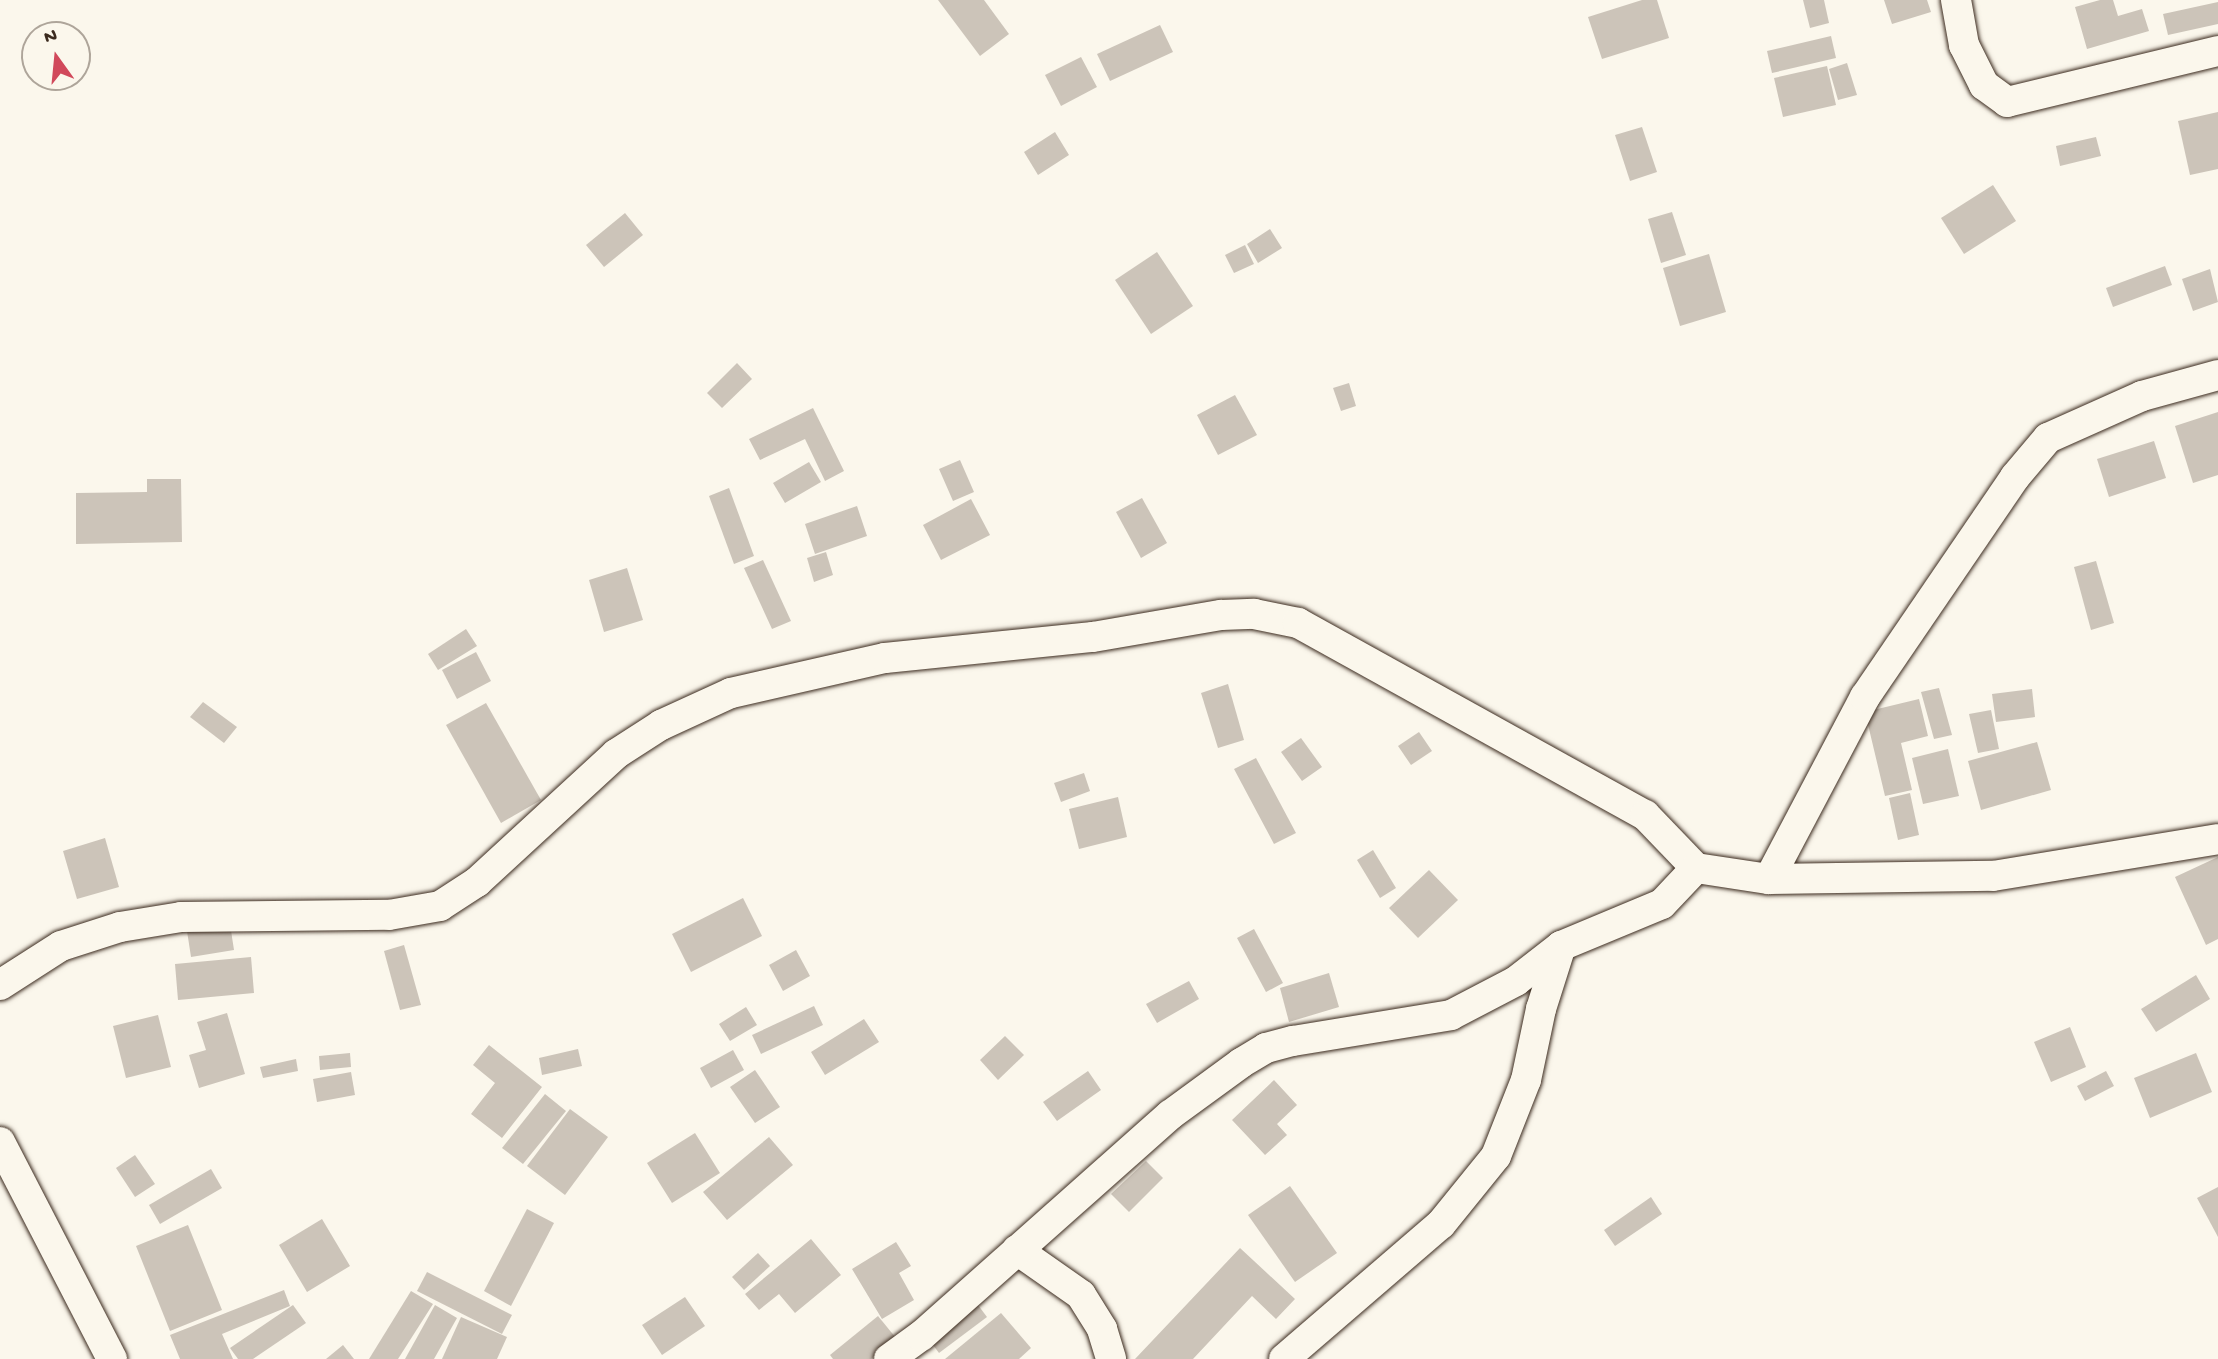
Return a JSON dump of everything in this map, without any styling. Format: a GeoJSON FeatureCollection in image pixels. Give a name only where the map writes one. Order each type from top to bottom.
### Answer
{"type":"FeatureCollection","features":[{"type":"Feature","properties":{"kind":"street"},"geometry":{"type":"LineString","coordinates":[[1956,0],[1964,45],[1984,85],[2007,102],[2218,51]]}},
{"type":"Feature","properties":{"kind":"street"},"geometry":{"type":"LineString","coordinates":[[1769,879],[1865,697],[2015,477],[2048,438],[2142,397],[2218,375]]}},
{"type":"Feature","properties":{"kind":"street"},"geometry":{"type":"LineString","coordinates":[[0,985],[61,946],[120,927],[181,916],[389,915],[440,906],[457,899],[616,754],[661,725],[731,693],[885,658],[1093,637],[1221,615],[1254,614],[1298,623],[1644,815],[1696,868],[1769,879],[1993,876],[2218,839]]}},
{"type":"Feature","properties":{"kind":"street"},"geometry":{"type":"LineString","coordinates":[[889,1359],[1170,1115],[1266,1048],[1451,1015],[1516,981],[1561,946],[1662,904],[1696,868]]}},
{"type":"Feature","properties":{"kind":"street"},"geometry":{"type":"LineString","coordinates":[[1284,1359],[1441,1224],[1496,1156],[1527,1080],[1541,1009],[1561,946]]}},
{"type":"Feature","properties":{"kind":"street"},"geometry":{"type":"LineString","coordinates":[[0,1142],[112,1359]]}},
{"type":"Feature","properties":{"kind":"street"},"geometry":{"type":"LineString","coordinates":[[1017,1250],[1081,1295],[1101,1329],[1111,1359]]}},
{"type":"Feature","properties":{"kind":"building"},"geometry":{"type":"Polygon","coordinates":[[[938,0],[984,0],[1009,34],[980,56],[938,0]]]}},
{"type":"Feature","properties":{"kind":"building"},"geometry":{"type":"Polygon","coordinates":[[[1642,0],[1657,0],[1669,38],[1602,59],[1588,17],[1642,0]]]}},
{"type":"Feature","properties":{"kind":"building"},"geometry":{"type":"Polygon","coordinates":[[[1803,0],[1824,0],[1829,23],[1810,28],[1803,0]]]}},
{"type":"Feature","properties":{"kind":"building"},"geometry":{"type":"Polygon","coordinates":[[[1884,0],[1927,0],[1931,12],[1892,24],[1884,0]]]}},
{"type":"Feature","properties":{"kind":"building"},"geometry":{"type":"Polygon","coordinates":[[[2100,0],[2113,0],[2118,16],[2142,9],[2149,31],[2087,49],[2075,7],[2100,0]]]}},
{"type":"Feature","properties":{"kind":"building"},"geometry":{"type":"Polygon","coordinates":[[[2218,2],[2218,24],[2168,35],[2163,14],[2218,2]]]}},
{"type":"Feature","properties":{"kind":"building"},"geometry":{"type":"Polygon","coordinates":[[[1160,25],[1173,52],[1110,81],[1097,54],[1160,25]]]}},
{"type":"Feature","properties":{"kind":"building"},"geometry":{"type":"Polygon","coordinates":[[[1831,36],[1836,58],[1772,73],[1767,51],[1831,36]]]}},
{"type":"Feature","properties":{"kind":"building"},"geometry":{"type":"Polygon","coordinates":[[[1081,57],[1097,87],[1061,106],[1045,75],[1081,57]]]}},
{"type":"Feature","properties":{"kind":"building"},"geometry":{"type":"Polygon","coordinates":[[[1847,63],[1857,95],[1838,100],[1829,69],[1847,63]]]}},
{"type":"Feature","properties":{"kind":"building"},"geometry":{"type":"Polygon","coordinates":[[[1827,66],[1836,105],[1783,117],[1774,78],[1827,66]]]}},
{"type":"Feature","properties":{"kind":"building"},"geometry":{"type":"Polygon","coordinates":[[[2218,112],[2218,169],[2190,175],[2178,121],[2218,112]]]}},
{"type":"Feature","properties":{"kind":"building"},"geometry":{"type":"Polygon","coordinates":[[[1642,127],[1657,172],[1630,181],[1615,135],[1642,127]]]}},
{"type":"Feature","properties":{"kind":"building"},"geometry":{"type":"Polygon","coordinates":[[[1055,132],[1069,155],[1038,175],[1024,152],[1055,132]]]}},
{"type":"Feature","properties":{"kind":"building"},"geometry":{"type":"Polygon","coordinates":[[[2096,137],[2101,156],[2060,166],[2056,146],[2096,137]]]}},
{"type":"Feature","properties":{"kind":"building"},"geometry":{"type":"Polygon","coordinates":[[[1993,185],[2016,221],[1964,254],[1941,218],[1993,185]]]}},
{"type":"Feature","properties":{"kind":"building"},"geometry":{"type":"Polygon","coordinates":[[[1672,212],[1686,255],[1661,263],[1648,219],[1672,212]]]}},
{"type":"Feature","properties":{"kind":"building"},"geometry":{"type":"Polygon","coordinates":[[[625,213],[643,235],[604,267],[586,245],[625,213]]]}},
{"type":"Feature","properties":{"kind":"building"},"geometry":{"type":"Polygon","coordinates":[[[1270,229],[1282,248],[1258,263],[1247,244],[1270,229]]]}},
{"type":"Feature","properties":{"kind":"building"},"geometry":{"type":"Polygon","coordinates":[[[1245,245],[1254,264],[1234,273],[1225,255],[1245,245]]]}},
{"type":"Feature","properties":{"kind":"building"},"geometry":{"type":"Polygon","coordinates":[[[1157,252],[1193,306],[1151,334],[1115,280],[1157,252]]]}},
{"type":"Feature","properties":{"kind":"building"},"geometry":{"type":"Polygon","coordinates":[[[1709,254],[1726,312],[1680,326],[1663,268],[1709,254]]]}},
{"type":"Feature","properties":{"kind":"building"},"geometry":{"type":"Polygon","coordinates":[[[2165,266],[2172,285],[2113,307],[2106,288],[2165,266]]]}},
{"type":"Feature","properties":{"kind":"building"},"geometry":{"type":"Polygon","coordinates":[[[2210,269],[2218,302],[2193,311],[2182,279],[2210,269]]]}},
{"type":"Feature","properties":{"kind":"building"},"geometry":{"type":"Polygon","coordinates":[[[737,363],[752,379],[722,408],[707,393],[737,363]]]}},
{"type":"Feature","properties":{"kind":"building"},"geometry":{"type":"Polygon","coordinates":[[[1349,383],[1356,406],[1341,411],[1333,388],[1349,383]]]}},
{"type":"Feature","properties":{"kind":"building"},"geometry":{"type":"Polygon","coordinates":[[[1235,395],[1257,435],[1218,455],[1197,415],[1235,395]]]}},
{"type":"Feature","properties":{"kind":"building"},"geometry":{"type":"Polygon","coordinates":[[[813,408],[844,471],[825,481],[805,439],[760,460],[749,439],[813,408]]]}},
{"type":"Feature","properties":{"kind":"building"},"geometry":{"type":"Polygon","coordinates":[[[2218,412],[2218,475],[2193,483],[2175,426],[2218,412]]]}},
{"type":"Feature","properties":{"kind":"building"},"geometry":{"type":"Polygon","coordinates":[[[2154,441],[2166,478],[2109,497],[2097,459],[2154,441]]]}},
{"type":"Feature","properties":{"kind":"building"},"geometry":{"type":"Polygon","coordinates":[[[960,460],[974,492],[953,501],[939,469],[960,460]]]}},
{"type":"Feature","properties":{"kind":"building"},"geometry":{"type":"Polygon","coordinates":[[[809,462],[821,482],[785,503],[773,483],[809,462]]]}},
{"type":"Feature","properties":{"kind":"building"},"geometry":{"type":"Polygon","coordinates":[[[147,479],[181,479],[182,542],[76,544],[76,493],[147,492],[147,479]]]}},
{"type":"Feature","properties":{"kind":"building"},"geometry":{"type":"Polygon","coordinates":[[[729,488],[754,556],[734,564],[709,496],[729,488]]]}},
{"type":"Feature","properties":{"kind":"building"},"geometry":{"type":"Polygon","coordinates":[[[1142,498],[1167,543],[1141,558],[1116,512],[1142,498]]]}},
{"type":"Feature","properties":{"kind":"building"},"geometry":{"type":"Polygon","coordinates":[[[971,499],[990,535],[941,560],[923,525],[971,499]]]}},
{"type":"Feature","properties":{"kind":"building"},"geometry":{"type":"Polygon","coordinates":[[[857,506],[867,536],[815,554],[805,524],[857,506]]]}},
{"type":"Feature","properties":{"kind":"building"},"geometry":{"type":"Polygon","coordinates":[[[826,552],[833,575],[814,582],[807,558],[826,552]]]}},
{"type":"Feature","properties":{"kind":"building"},"geometry":{"type":"Polygon","coordinates":[[[763,560],[791,621],[772,629],[744,568],[763,560]]]}},
{"type":"Feature","properties":{"kind":"building"},"geometry":{"type":"Polygon","coordinates":[[[2096,561],[2114,623],[2091,630],[2074,567],[2096,561]]]}},
{"type":"Feature","properties":{"kind":"building"},"geometry":{"type":"Polygon","coordinates":[[[627,568],[643,620],[604,632],[589,580],[627,568]]]}},
{"type":"Feature","properties":{"kind":"building"},"geometry":{"type":"Polygon","coordinates":[[[466,629],[477,646],[438,670],[428,654],[466,629]]]}},
{"type":"Feature","properties":{"kind":"building"},"geometry":{"type":"Polygon","coordinates":[[[476,652],[491,681],[457,699],[442,670],[476,652]]]}},
{"type":"Feature","properties":{"kind":"building"},"geometry":{"type":"Polygon","coordinates":[[[1228,684],[1244,740],[1218,748],[1201,693],[1228,684]]]}},
{"type":"Feature","properties":{"kind":"building"},"geometry":{"type":"Polygon","coordinates":[[[1939,688],[1952,735],[1934,739],[1921,692],[1939,688]]]}},
{"type":"Feature","properties":{"kind":"building"},"geometry":{"type":"Polygon","coordinates":[[[2032,689],[2035,717],[1996,722],[1992,694],[2032,689]]]}},
{"type":"Feature","properties":{"kind":"building"},"geometry":{"type":"Polygon","coordinates":[[[1919,699],[1928,736],[1901,743],[1912,790],[1885,796],[1865,712],[1919,699]]]}},
{"type":"Feature","properties":{"kind":"building"},"geometry":{"type":"Polygon","coordinates":[[[203,702],[237,727],[224,743],[190,717],[203,702]]]}},
{"type":"Feature","properties":{"kind":"building"},"geometry":{"type":"Polygon","coordinates":[[[486,703],[541,800],[501,823],[446,725],[486,703]]]}},
{"type":"Feature","properties":{"kind":"building"},"geometry":{"type":"Polygon","coordinates":[[[1991,710],[1999,749],[1978,753],[1969,714],[1991,710]]]}},
{"type":"Feature","properties":{"kind":"building"},"geometry":{"type":"Polygon","coordinates":[[[1419,732],[1432,751],[1411,765],[1398,746],[1419,732]]]}},
{"type":"Feature","properties":{"kind":"building"},"geometry":{"type":"Polygon","coordinates":[[[1301,738],[1322,767],[1302,781],[1281,752],[1301,738]]]}},
{"type":"Feature","properties":{"kind":"building"},"geometry":{"type":"Polygon","coordinates":[[[2037,742],[2051,790],[1981,810],[1968,761],[2037,742]]]}},
{"type":"Feature","properties":{"kind":"building"},"geometry":{"type":"Polygon","coordinates":[[[1948,749],[1959,796],[1923,804],[1912,758],[1948,749]]]}},
{"type":"Feature","properties":{"kind":"building"},"geometry":{"type":"Polygon","coordinates":[[[1256,758],[1296,833],[1274,844],[1234,769],[1256,758]]]}},
{"type":"Feature","properties":{"kind":"building"},"geometry":{"type":"Polygon","coordinates":[[[1084,773],[1090,791],[1061,802],[1054,783],[1084,773]]]}},
{"type":"Feature","properties":{"kind":"building"},"geometry":{"type":"Polygon","coordinates":[[[1910,793],[1919,835],[1898,840],[1889,798],[1910,793]]]}},
{"type":"Feature","properties":{"kind":"building"},"geometry":{"type":"Polygon","coordinates":[[[1118,797],[1127,837],[1079,849],[1069,809],[1118,797]]]}},
{"type":"Feature","properties":{"kind":"building"},"geometry":{"type":"Polygon","coordinates":[[[105,838],[119,887],[77,899],[63,851],[105,838]]]}},
{"type":"Feature","properties":{"kind":"building"},"geometry":{"type":"Polygon","coordinates":[[[1373,850],[1396,888],[1380,898],[1357,860],[1373,850]]]}},
{"type":"Feature","properties":{"kind":"building"},"geometry":{"type":"Polygon","coordinates":[[[2218,857],[2218,939],[2206,945],[2175,877],[2218,857]]]}},
{"type":"Feature","properties":{"kind":"building"},"geometry":{"type":"Polygon","coordinates":[[[1429,870],[1458,900],[1418,938],[1389,908],[1429,870]]]}},
{"type":"Feature","properties":{"kind":"building"},"geometry":{"type":"Polygon","coordinates":[[[743,898],[762,936],[691,972],[672,934],[743,898]]]}},
{"type":"Feature","properties":{"kind":"building"},"geometry":{"type":"Polygon","coordinates":[[[230,924],[234,950],[191,957],[187,931],[230,924]]]}},
{"type":"Feature","properties":{"kind":"building"},"geometry":{"type":"Polygon","coordinates":[[[1254,929],[1283,983],[1266,992],[1237,938],[1254,929]]]}},
{"type":"Feature","properties":{"kind":"building"},"geometry":{"type":"Polygon","coordinates":[[[404,945],[421,1005],[400,1010],[384,951],[404,945]]]}},
{"type":"Feature","properties":{"kind":"building"},"geometry":{"type":"Polygon","coordinates":[[[796,950],[810,976],[783,991],[769,965],[796,950]]]}},
{"type":"Feature","properties":{"kind":"building"},"geometry":{"type":"Polygon","coordinates":[[[251,957],[254,993],[178,1000],[175,964],[251,957]]]}},
{"type":"Feature","properties":{"kind":"building"},"geometry":{"type":"Polygon","coordinates":[[[1329,973],[1339,1007],[1289,1022],[1280,988],[1329,973]]]}},
{"type":"Feature","properties":{"kind":"building"},"geometry":{"type":"Polygon","coordinates":[[[2196,975],[2210,999],[2156,1032],[2141,1009],[2196,975]]]}},
{"type":"Feature","properties":{"kind":"building"},"geometry":{"type":"Polygon","coordinates":[[[1189,981],[1199,999],[1157,1023],[1146,1004],[1189,981]]]}},
{"type":"Feature","properties":{"kind":"building"},"geometry":{"type":"Polygon","coordinates":[[[814,1006],[823,1025],[761,1054],[752,1035],[814,1006]]]}},
{"type":"Feature","properties":{"kind":"building"},"geometry":{"type":"Polygon","coordinates":[[[746,1007],[757,1025],[730,1041],[719,1024],[746,1007]]]}},
{"type":"Feature","properties":{"kind":"building"},"geometry":{"type":"Polygon","coordinates":[[[227,1013],[245,1074],[199,1088],[189,1055],[206,1050],[197,1022],[227,1013]]]}},
{"type":"Feature","properties":{"kind":"building"},"geometry":{"type":"Polygon","coordinates":[[[158,1015],[171,1067],[126,1078],[113,1026],[158,1015]]]}},
{"type":"Feature","properties":{"kind":"building"},"geometry":{"type":"Polygon","coordinates":[[[864,1019],[879,1042],[825,1075],[811,1052],[864,1019]]]}},
{"type":"Feature","properties":{"kind":"building"},"geometry":{"type":"Polygon","coordinates":[[[2070,1027],[2086,1067],[2051,1082],[2034,1042],[2070,1027]]]}},
{"type":"Feature","properties":{"kind":"building"},"geometry":{"type":"Polygon","coordinates":[[[1005,1036],[1024,1055],[998,1080],[980,1060],[1005,1036]]]}},
{"type":"Feature","properties":{"kind":"building"},"geometry":{"type":"Polygon","coordinates":[[[489,1045],[542,1087],[502,1138],[471,1114],[495,1083],[473,1065],[489,1045]]]}},
{"type":"Feature","properties":{"kind":"building"},"geometry":{"type":"Polygon","coordinates":[[[578,1049],[582,1066],[542,1075],[539,1058],[578,1049]]]}},
{"type":"Feature","properties":{"kind":"building"},"geometry":{"type":"Polygon","coordinates":[[[733,1050],[744,1070],[711,1088],[700,1068],[733,1050]]]}},
{"type":"Feature","properties":{"kind":"building"},"geometry":{"type":"Polygon","coordinates":[[[350,1053],[351,1067],[320,1070],[319,1056],[350,1053]]]}},
{"type":"Feature","properties":{"kind":"building"},"geometry":{"type":"Polygon","coordinates":[[[2196,1053],[2212,1092],[2150,1118],[2134,1078],[2196,1053]]]}},
{"type":"Feature","properties":{"kind":"building"},"geometry":{"type":"Polygon","coordinates":[[[296,1059],[298,1071],[263,1078],[260,1067],[296,1059]]]}},
{"type":"Feature","properties":{"kind":"building"},"geometry":{"type":"Polygon","coordinates":[[[755,1070],[780,1107],[755,1123],[730,1087],[755,1070]]]}},
{"type":"Feature","properties":{"kind":"building"},"geometry":{"type":"Polygon","coordinates":[[[1088,1071],[1101,1090],[1057,1121],[1043,1102],[1088,1071]]]}},
{"type":"Feature","properties":{"kind":"building"},"geometry":{"type":"Polygon","coordinates":[[[2106,1071],[2114,1086],[2085,1101],[2077,1086],[2106,1071]]]}},
{"type":"Feature","properties":{"kind":"building"},"geometry":{"type":"Polygon","coordinates":[[[351,1072],[355,1095],[317,1102],[313,1079],[351,1072]]]}},
{"type":"Feature","properties":{"kind":"building"},"geometry":{"type":"Polygon","coordinates":[[[1274,1080],[1297,1105],[1277,1124],[1287,1135],[1265,1155],[1232,1120],[1274,1080]]]}},
{"type":"Feature","properties":{"kind":"building"},"geometry":{"type":"Polygon","coordinates":[[[545,1094],[566,1111],[523,1164],[502,1148],[545,1094]]]}},
{"type":"Feature","properties":{"kind":"building"},"geometry":{"type":"Polygon","coordinates":[[[570,1109],[608,1137],[565,1195],[527,1166],[570,1109]]]}},
{"type":"Feature","properties":{"kind":"building"},"geometry":{"type":"Polygon","coordinates":[[[695,1133],[720,1173],[672,1203],[647,1163],[695,1133]]]}},
{"type":"Feature","properties":{"kind":"building"},"geometry":{"type":"Polygon","coordinates":[[[769,1137],[793,1165],[727,1220],[703,1192],[769,1137]]]}},
{"type":"Feature","properties":{"kind":"building"},"geometry":{"type":"Polygon","coordinates":[[[135,1155],[155,1184],[135,1197],[116,1168],[135,1155]]]}},
{"type":"Feature","properties":{"kind":"building"},"geometry":{"type":"Polygon","coordinates":[[[1146,1161],[1163,1178],[1129,1212],[1111,1194],[1146,1161]]]}},
{"type":"Feature","properties":{"kind":"building"},"geometry":{"type":"Polygon","coordinates":[[[211,1169],[222,1188],[160,1224],[149,1205],[211,1169]]]}},
{"type":"Feature","properties":{"kind":"building"},"geometry":{"type":"Polygon","coordinates":[[[1290,1186],[1337,1253],[1295,1282],[1248,1215],[1290,1186]]]}},
{"type":"Feature","properties":{"kind":"building"},"geometry":{"type":"Polygon","coordinates":[[[2218,1187],[2218,1237],[2197,1198],[2218,1187]]]}},
{"type":"Feature","properties":{"kind":"building"},"geometry":{"type":"Polygon","coordinates":[[[1651,1197],[1662,1214],[1615,1246],[1604,1230],[1651,1197]]]}},
{"type":"Feature","properties":{"kind":"building"},"geometry":{"type":"Polygon","coordinates":[[[527,1209],[554,1223],[511,1306],[484,1291],[527,1209]]]}},
{"type":"Feature","properties":{"kind":"building"},"geometry":{"type":"Polygon","coordinates":[[[322,1219],[350,1266],[307,1292],[279,1245],[322,1219]]]}},
{"type":"Feature","properties":{"kind":"building"},"geometry":{"type":"Polygon","coordinates":[[[188,1225],[222,1310],[170,1331],[136,1246],[188,1225]]]}},
{"type":"Feature","properties":{"kind":"building"},"geometry":{"type":"Polygon","coordinates":[[[811,1239],[841,1275],[795,1313],[779,1294],[759,1310],[745,1294],[811,1239]]]}},
{"type":"Feature","properties":{"kind":"building"},"geometry":{"type":"Polygon","coordinates":[[[896,1242],[911,1266],[899,1273],[914,1300],[882,1319],[852,1269],[896,1242]]]}},
{"type":"Feature","properties":{"kind":"building"},"geometry":{"type":"Polygon","coordinates":[[[1240,1248],[1295,1299],[1276,1319],[1252,1296],[1193,1359],[1135,1359],[1240,1248]]]}},
{"type":"Feature","properties":{"kind":"building"},"geometry":{"type":"Polygon","coordinates":[[[758,1253],[770,1266],[744,1290],[732,1277],[758,1253]]]}},
{"type":"Feature","properties":{"kind":"building"},"geometry":{"type":"Polygon","coordinates":[[[427,1272],[512,1315],[502,1334],[417,1291],[427,1272]]]}},
{"type":"Feature","properties":{"kind":"building"},"geometry":{"type":"Polygon","coordinates":[[[284,1290],[290,1306],[222,1334],[233,1359],[180,1359],[170,1335],[284,1290]]]}},
{"type":"Feature","properties":{"kind":"building"},"geometry":{"type":"Polygon","coordinates":[[[411,1291],[433,1304],[398,1359],[369,1359],[411,1291]]]}},
{"type":"Feature","properties":{"kind":"building"},"geometry":{"type":"Polygon","coordinates":[[[685,1297],[705,1326],[662,1355],[642,1325],[685,1297]]]}},
{"type":"Feature","properties":{"kind":"building"},"geometry":{"type":"Polygon","coordinates":[[[972,1297],[987,1317],[939,1353],[924,1333],[972,1297]]]}},
{"type":"Feature","properties":{"kind":"building"},"geometry":{"type":"Polygon","coordinates":[[[293,1305],[306,1323],[253,1359],[238,1359],[230,1348],[293,1305]]]}},
{"type":"Feature","properties":{"kind":"building"},"geometry":{"type":"Polygon","coordinates":[[[435,1305],[457,1318],[434,1359],[405,1359],[435,1305]]]}},
{"type":"Feature","properties":{"kind":"building"},"geometry":{"type":"Polygon","coordinates":[[[1001,1313],[1031,1348],[1019,1359],[945,1359],[1001,1313]]]}},
{"type":"Feature","properties":{"kind":"building"},"geometry":{"type":"Polygon","coordinates":[[[878,1316],[896,1338],[871,1359],[833,1359],[830,1355],[878,1316]]]}},
{"type":"Feature","properties":{"kind":"building"},"geometry":{"type":"Polygon","coordinates":[[[461,1317],[507,1337],[497,1359],[442,1359],[461,1317]]]}},
{"type":"Feature","properties":{"kind":"building"},"geometry":{"type":"Polygon","coordinates":[[[343,1345],[354,1359],[326,1359],[343,1345]]]}}]}
